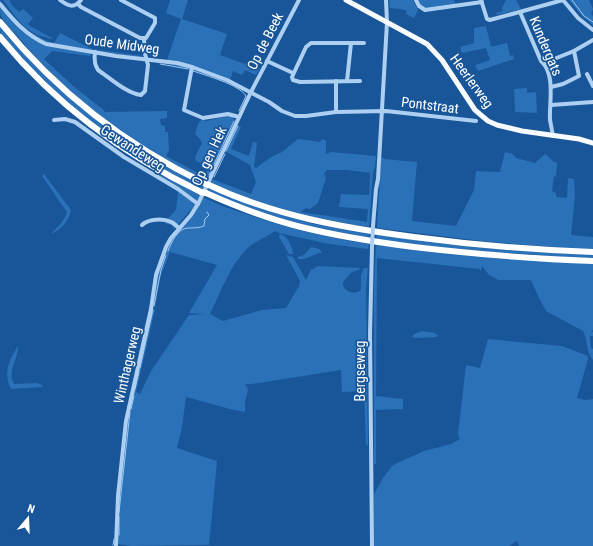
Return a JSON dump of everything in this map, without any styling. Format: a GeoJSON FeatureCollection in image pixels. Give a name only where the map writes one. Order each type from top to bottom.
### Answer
{"type":"FeatureCollection","features":[{"type":"Feature","properties":{"kind":"highway"},"geometry":{"type":"LineString","coordinates":[[0,22],[48,75],[87,110],[142,149],[173,167],[232,195],[271,210],[347,228],[475,244],[593,252]]}},
{"type":"Feature","properties":{"kind":"highway"},"geometry":{"type":"LineString","coordinates":[[0,36],[23,63],[51,90],[100,131],[145,162],[171,177],[238,207],[283,222],[325,233],[354,238],[478,254],[593,261]]}},
{"type":"Feature","properties":{"kind":"main road","name":"Heerlerweg"},"geometry":{"type":"LineString","coordinates":[[346,0],[421,40],[434,50],[473,107],[485,119],[492,123],[506,127],[593,143]]}},
{"type":"Feature","properties":{"kind":"street"},"geometry":{"type":"LineString","coordinates":[[60,0],[69,6],[79,2],[81,7],[144,39]]}},
{"type":"Feature","properties":{"kind":"street"},"geometry":{"type":"LineString","coordinates":[[121,0],[155,18],[155,23],[148,36],[144,39]]}},
{"type":"Feature","properties":{"kind":"street","name":"Op de Beek"},"geometry":{"type":"LineString","coordinates":[[251,92],[299,0]]}},
{"type":"Feature","properties":{"kind":"street","name":"Bergseweg"},"geometry":{"type":"LineString","coordinates":[[372,546],[370,334],[372,247],[382,112],[387,22],[386,0]]}},
{"type":"Feature","properties":{"kind":"street"},"geometry":{"type":"LineString","coordinates":[[416,0],[419,6],[425,10],[482,1],[488,20],[563,0],[578,18],[593,30]]}},
{"type":"Feature","properties":{"kind":"street","name":"Oude Midweg"},"geometry":{"type":"LineString","coordinates":[[0,4],[22,30],[36,40],[46,44],[147,60],[177,63],[192,67],[251,92],[282,111],[295,116],[336,112]]}},
{"type":"Feature","properties":{"kind":"street","name":"Kundergats"},"geometry":{"type":"LineString","coordinates":[[520,12],[541,61],[544,63],[551,87],[550,120],[553,136]]}},
{"type":"Feature","properties":{"kind":"street"},"geometry":{"type":"LineString","coordinates":[[95,52],[94,61],[98,70],[128,90],[140,95],[145,91],[148,65],[144,39]]}},
{"type":"Feature","properties":{"kind":"street"},"geometry":{"type":"LineString","coordinates":[[544,63],[574,51],[593,40]]}},
{"type":"Feature","properties":{"kind":"street"},"geometry":{"type":"LineString","coordinates":[[360,81],[297,82],[293,80],[292,77],[306,47],[311,43],[364,42]]}},
{"type":"Feature","properties":{"kind":"street"},"geometry":{"type":"LineString","coordinates":[[347,81],[351,43]]}},
{"type":"Feature","properties":{"kind":"street"},"geometry":{"type":"LineString","coordinates":[[551,87],[563,84],[579,76],[574,51]]}},
{"type":"Feature","properties":{"kind":"street"},"geometry":{"type":"LineString","coordinates":[[268,61],[293,73]]}},
{"type":"Feature","properties":{"kind":"street","name":"Op gen Hek"},"geometry":{"type":"LineString","coordinates":[[192,67],[184,110],[203,118],[228,114],[239,117]]}},
{"type":"Feature","properties":{"kind":"street"},"geometry":{"type":"LineString","coordinates":[[587,74],[593,86]]}},
{"type":"Feature","properties":{"kind":"street"},"geometry":{"type":"LineString","coordinates":[[336,82],[336,112]]}},
{"type":"Feature","properties":{"kind":"street","name":"Op gen Hek"},"geometry":{"type":"LineString","coordinates":[[198,204],[251,92]]}},
{"type":"Feature","properties":{"kind":"street"},"geometry":{"type":"LineString","coordinates":[[551,105],[593,102]]}},
{"type":"Feature","properties":{"kind":"street","name":"Pontstraat"},"geometry":{"type":"LineString","coordinates":[[336,112],[423,114],[476,121]]}},
{"type":"Feature","properties":{"kind":"street","name":"Gewandeweg"},"geometry":{"type":"LineString","coordinates":[[54,120],[64,119],[75,122],[130,161],[178,189],[198,204]]}},
{"type":"Feature","properties":{"kind":"street","name":"Winthagerweg"},"geometry":{"type":"LineString","coordinates":[[116,544],[118,496],[127,416],[151,309],[157,272],[168,244],[198,204]]}},
{"type":"Feature","properties":{"kind":"street"},"geometry":{"type":"LineString","coordinates":[[142,225],[150,220],[166,221],[171,222],[179,228]]}},
{"type":"Feature","properties":{"kind":"shaded area"},"geometry":{"type":"Polygon","coordinates":[[[0,0],[23,26],[45,40],[54,43],[60,33],[92,49],[143,56],[140,57],[92,51],[90,56],[52,51],[44,59],[73,86],[105,111],[104,112],[167,111],[167,118],[160,119],[161,125],[165,126],[165,132],[168,132],[169,150],[166,156],[200,174],[205,173],[210,166],[213,167],[207,182],[130,137],[83,102],[40,61],[7,25],[1,16],[0,7],[24,33],[36,41],[52,46],[53,44],[29,33],[17,22],[0,2],[0,0]]]}},
{"type":"Feature","properties":{"kind":"shaded area"},"geometry":{"type":"Polygon","coordinates":[[[3,0],[10,0],[10,3],[19,12],[23,9],[33,18],[28,24],[30,26],[54,39],[36,34],[24,26],[3,0]]]}},
{"type":"Feature","properties":{"kind":"shaded area"},"geometry":{"type":"Polygon","coordinates":[[[170,0],[188,0],[182,19],[227,34],[220,55],[259,69],[256,75],[245,70],[242,75],[233,71],[229,84],[190,70],[150,61],[151,58],[167,60],[181,19],[166,13],[170,0]]]}},
{"type":"Feature","properties":{"kind":"shaded area"},"geometry":{"type":"Polygon","coordinates":[[[389,0],[413,0],[418,10],[414,18],[406,14],[407,11],[390,8],[389,0]]]}},
{"type":"Feature","properties":{"kind":"shaded area"},"geometry":{"type":"Polygon","coordinates":[[[418,0],[454,0],[456,5],[426,9],[422,8],[418,0]]]}},
{"type":"Feature","properties":{"kind":"shaded area"},"geometry":{"type":"Polygon","coordinates":[[[506,0],[516,0],[521,9],[497,15],[496,13],[503,11],[502,8],[506,0]]]}},
{"type":"Feature","properties":{"kind":"shaded area"},"geometry":{"type":"Polygon","coordinates":[[[569,0],[589,0],[593,9],[591,14],[593,16],[593,25],[583,17],[569,0]]]}},
{"type":"Feature","properties":{"kind":"shaded area"},"geometry":{"type":"Polygon","coordinates":[[[0,25],[32,62],[137,148],[253,205],[314,224],[369,234],[369,238],[283,221],[271,217],[208,192],[153,163],[126,147],[76,111],[31,68],[3,38],[0,25]]]}},
{"type":"Feature","properties":{"kind":"shaded area"},"geometry":{"type":"Polygon","coordinates":[[[486,26],[491,47],[507,43],[510,56],[513,55],[514,59],[478,71],[475,65],[490,60],[486,48],[462,53],[460,47],[474,43],[474,28],[486,26]]]}},
{"type":"Feature","properties":{"kind":"shaded area"},"geometry":{"type":"Polygon","coordinates":[[[527,88],[527,93],[536,92],[537,113],[515,112],[514,89],[527,88]]]}},
{"type":"Feature","properties":{"kind":"shaded area"},"geometry":{"type":"Polygon","coordinates":[[[232,116],[234,120],[214,164],[197,162],[195,157],[202,143],[195,134],[198,124],[202,119],[206,121],[232,116]]]}},
{"type":"Feature","properties":{"kind":"shaded area"},"geometry":{"type":"Polygon","coordinates":[[[237,125],[241,127],[231,149],[249,156],[253,142],[257,143],[254,167],[256,168],[271,157],[282,152],[298,139],[320,142],[322,139],[325,140],[326,154],[331,152],[376,156],[373,173],[369,227],[294,213],[262,203],[210,183],[212,179],[251,194],[256,182],[250,165],[225,151],[237,125]],[[327,170],[324,174],[326,178],[318,203],[310,209],[306,208],[301,212],[367,222],[368,209],[339,207],[341,194],[369,195],[370,173],[347,170],[327,170]]]}},
{"type":"Feature","properties":{"kind":"shaded area"},"geometry":{"type":"Polygon","coordinates":[[[505,152],[513,154],[516,158],[535,163],[545,154],[557,163],[556,177],[554,176],[552,191],[556,193],[556,197],[567,198],[568,178],[574,179],[575,195],[571,235],[593,237],[593,250],[490,242],[377,228],[381,157],[384,159],[417,162],[412,221],[456,226],[474,190],[476,171],[500,172],[505,152]]]}},
{"type":"Feature","properties":{"kind":"shaded area"},"geometry":{"type":"Polygon","coordinates":[[[44,174],[71,210],[64,225],[51,234],[63,221],[67,212],[42,176],[44,174]]]}},
{"type":"Feature","properties":{"kind":"shaded area"},"geometry":{"type":"Polygon","coordinates":[[[160,175],[201,195],[195,205],[174,229],[172,225],[164,223],[176,210],[178,192],[158,178],[160,175]]]}},
{"type":"Feature","properties":{"kind":"shaded area"},"geometry":{"type":"Polygon","coordinates":[[[203,197],[226,207],[278,224],[369,244],[368,249],[329,244],[275,231],[249,247],[242,254],[226,279],[210,314],[223,321],[262,310],[286,308],[299,286],[300,281],[286,255],[293,257],[306,280],[311,270],[318,266],[360,268],[359,270],[352,272],[343,282],[346,290],[355,293],[361,290],[361,275],[364,268],[368,268],[366,289],[368,446],[366,444],[364,391],[342,392],[341,370],[245,384],[248,389],[245,402],[245,412],[186,397],[182,427],[177,448],[217,461],[209,545],[132,546],[118,544],[117,523],[128,416],[152,310],[155,309],[136,392],[140,394],[151,371],[189,315],[205,314],[189,313],[217,265],[170,252],[160,278],[155,307],[152,306],[164,254],[172,238],[203,197]]]}},
{"type":"Feature","properties":{"kind":"shaded area"},"geometry":{"type":"Polygon","coordinates":[[[280,234],[283,235],[289,242],[293,254],[289,254],[279,237],[280,234]]]}},
{"type":"Feature","properties":{"kind":"shaded area"},"geometry":{"type":"Polygon","coordinates":[[[377,235],[425,241],[593,254],[593,259],[430,246],[376,239],[377,235]]]}},
{"type":"Feature","properties":{"kind":"shaded area"},"geometry":{"type":"Polygon","coordinates":[[[376,245],[475,256],[593,264],[593,330],[591,332],[593,332],[593,336],[590,336],[591,348],[593,349],[593,360],[589,354],[583,331],[546,311],[531,280],[499,280],[489,275],[482,266],[481,271],[479,269],[377,258],[376,396],[403,399],[403,409],[376,410],[376,464],[374,464],[374,286],[376,245]]]}},
{"type":"Feature","properties":{"kind":"shaded area"},"geometry":{"type":"Polygon","coordinates":[[[311,247],[319,249],[322,252],[304,259],[298,259],[298,257],[304,255],[311,247]]]}},
{"type":"Feature","properties":{"kind":"shaded area"},"geometry":{"type":"Polygon","coordinates":[[[422,331],[435,333],[438,336],[418,338],[412,337],[414,334],[422,331]]]}},
{"type":"Feature","properties":{"kind":"shaded area"},"geometry":{"type":"Polygon","coordinates":[[[488,339],[562,346],[588,356],[577,398],[585,400],[593,399],[593,546],[519,546],[517,541],[509,546],[374,546],[374,494],[383,478],[395,464],[424,451],[451,444],[460,439],[458,434],[466,365],[480,368],[488,339]]]}},
{"type":"Feature","properties":{"kind":"shaded area"},"geometry":{"type":"Polygon","coordinates":[[[18,346],[18,351],[12,370],[12,379],[14,384],[37,383],[43,387],[11,389],[7,378],[7,372],[12,356],[18,346]]]}},
{"type":"Feature","properties":{"kind":"waterway"},"geometry":{"type":"LineString","coordinates":[[572,0],[584,16],[593,22]]}},
{"type":"Feature","properties":{"kind":"waterway"},"geometry":{"type":"LineString","coordinates":[[160,64],[188,69]]}},
{"type":"Feature","properties":{"kind":"waterway"},"geometry":{"type":"LineString","coordinates":[[193,71],[230,84],[242,92],[246,96],[239,111]]}},
{"type":"Feature","properties":{"kind":"waterway"},"geometry":{"type":"LineString","coordinates":[[209,175],[234,121]]}},
{"type":"Feature","properties":{"kind":"waterway"},"geometry":{"type":"LineString","coordinates":[[226,151],[238,126]]}},
{"type":"Feature","properties":{"kind":"waterway"},"geometry":{"type":"LineString","coordinates":[[214,177],[225,154]]}},
{"type":"Feature","properties":{"kind":"waterway"},"geometry":{"type":"LineString","coordinates":[[168,251],[173,240],[181,230],[204,226],[205,219],[209,215],[207,212]]}},
{"type":"Feature","properties":{"kind":"waterway"},"geometry":{"type":"LineString","coordinates":[[154,306],[161,270],[166,255]]}},
{"type":"Feature","properties":{"kind":"waterway"},"geometry":{"type":"LineString","coordinates":[[140,368],[153,310]]}},
{"type":"Feature","properties":{"kind":"waterway"},"geometry":{"type":"LineString","coordinates":[[135,389],[139,372]]}},
{"type":"Feature","properties":{"kind":"waterway"},"geometry":{"type":"LineString","coordinates":[[131,409],[134,396]]}},
{"type":"Feature","properties":{"kind":"waterway"},"geometry":{"type":"LineString","coordinates":[[119,512],[130,412]]}},
{"type":"Feature","properties":{"kind":"waterway"},"geometry":{"type":"LineString","coordinates":[[119,517],[119,535]]}},
{"type":"Feature","properties":{"kind":"waterway"},"geometry":{"type":"LineString","coordinates":[[113,545],[114,539]]}}]}
